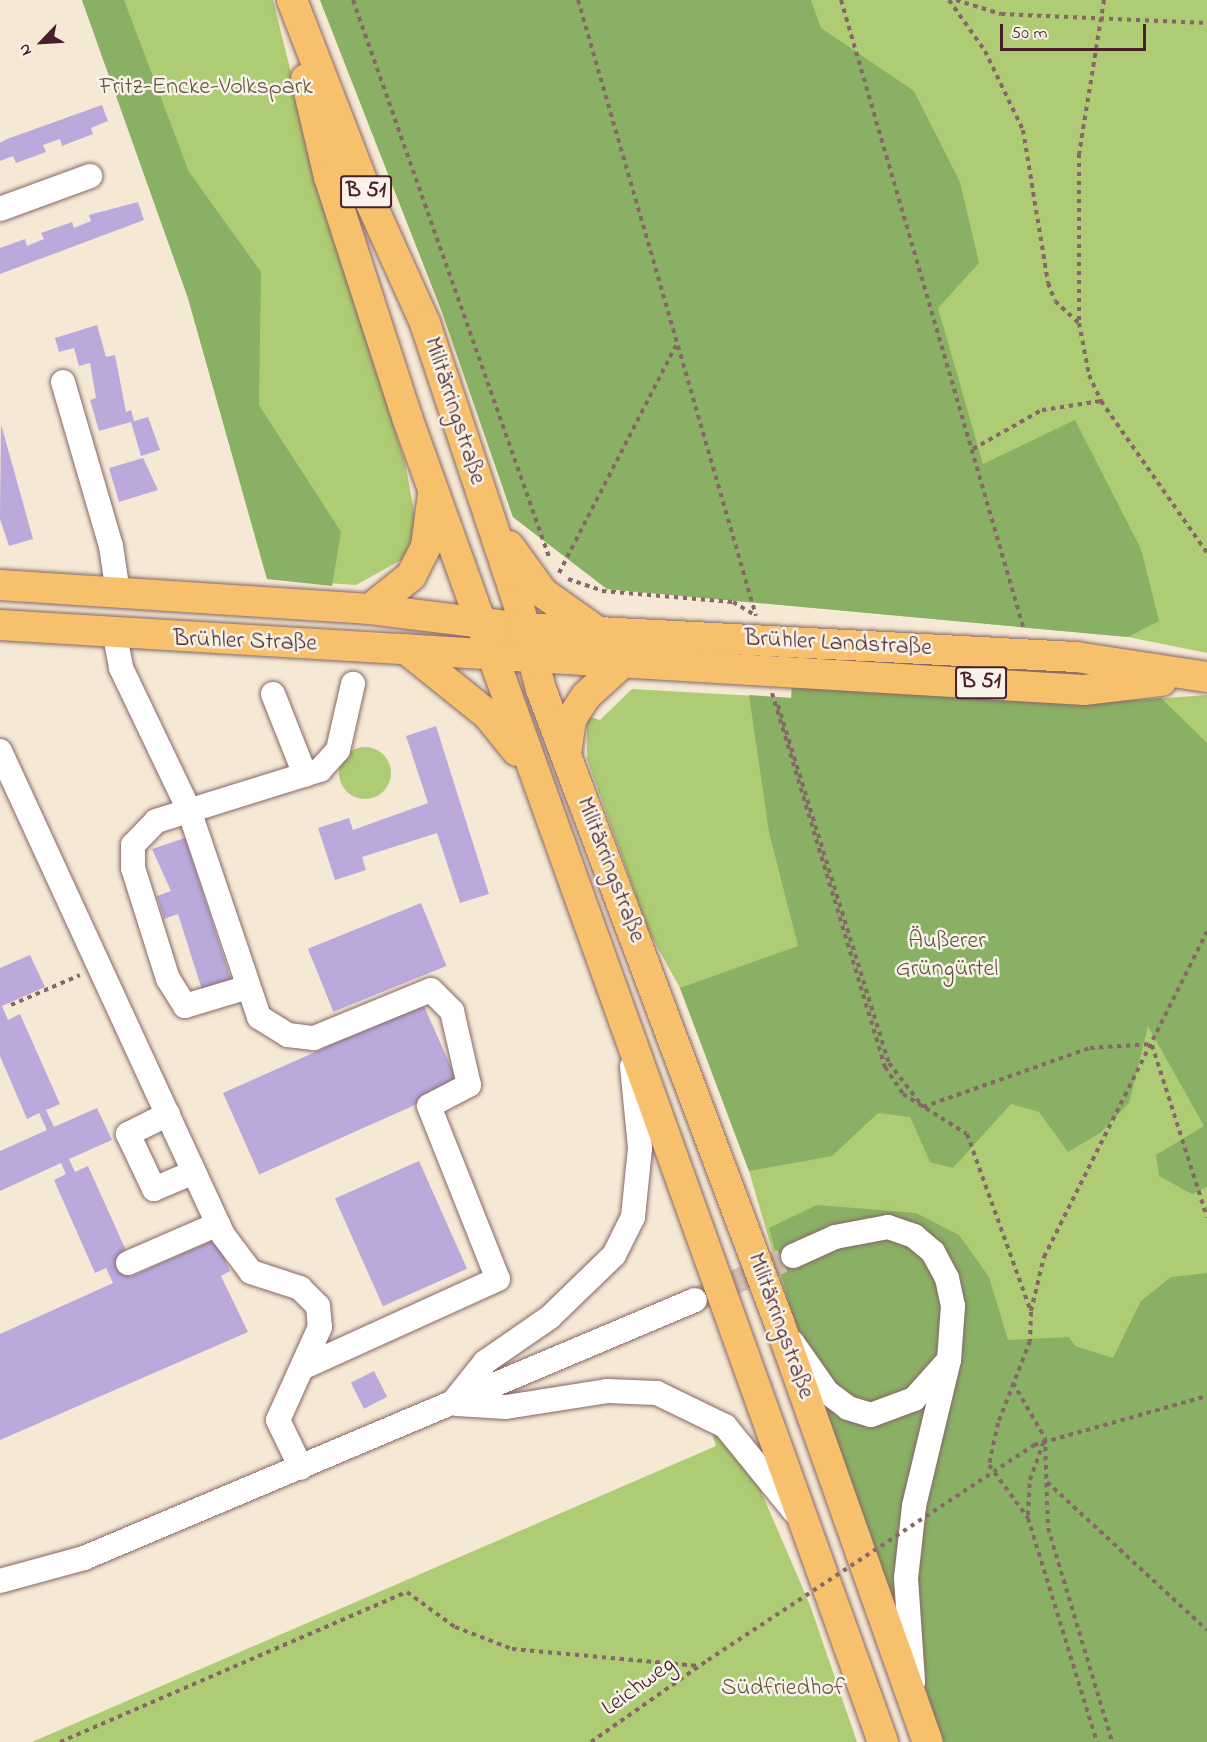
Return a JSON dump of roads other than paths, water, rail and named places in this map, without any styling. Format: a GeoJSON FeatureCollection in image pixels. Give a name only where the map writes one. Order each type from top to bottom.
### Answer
{"type":"FeatureCollection","features":[{"type":"Feature","properties":{"kind":"main road","name":"Militärringstraße"},"geometry":{"type":"LineString","coordinates":[[290,0],[328,177],[434,491],[490,655],[811,1534],[883,1742]]}},
{"type":"Feature","properties":{"kind":"main road","name":"Militärringstraße"},"geometry":{"type":"LineString","coordinates":[[290,0],[370,201],[425,323],[491,522],[526,642],[566,758],[780,1326],[928,1742]]}},
{"type":"Feature","properties":{"kind":"main road","name":"B 51"},"geometry":{"type":"LineString","coordinates":[[370,609],[411,576],[426,546],[434,491]]}},
{"type":"Feature","properties":{"kind":"main road","name":"B 51"},"geometry":{"type":"LineString","coordinates":[[491,522],[543,593],[598,632]]}},
{"type":"Feature","properties":{"kind":"main road","name":"Brühler Straße"},"geometry":{"type":"LineString","coordinates":[[0,585],[370,609],[479,620]]}},
{"type":"Feature","properties":{"kind":"main road"},"geometry":{"type":"LineString","coordinates":[[115,636],[118,594]]}},
{"type":"Feature","properties":{"kind":"main road","name":"Brühler Landstraße"},"geometry":{"type":"LineString","coordinates":[[479,620],[526,642],[622,663],[1084,690],[1202,677]]}},
{"type":"Feature","properties":{"kind":"main road","name":"Brühler Straße"},"geometry":{"type":"LineString","coordinates":[[0,625],[115,636],[490,655]]}},
{"type":"Feature","properties":{"kind":"main road","name":"Brühler Landstraße"},"geometry":{"type":"LineString","coordinates":[[490,655],[526,642],[598,632],[1076,657],[1202,677]]}},
{"type":"Feature","properties":{"kind":"main road"},"geometry":{"type":"LineString","coordinates":[[406,649],[488,715],[532,769]]}},
{"type":"Feature","properties":{"kind":"main road"},"geometry":{"type":"LineString","coordinates":[[566,758],[571,719],[586,696],[622,663]]}},
{"type":"Feature","properties":{"kind":"street"},"geometry":{"type":"LineString","coordinates":[[0,209],[90,176]]}},
{"type":"Feature","properties":{"kind":"street"},"geometry":{"type":"LineString","coordinates":[[63,382],[111,546],[118,594]]}},
{"type":"Feature","properties":{"kind":"street"},"geometry":{"type":"LineString","coordinates":[[115,636],[121,668],[189,810],[259,1017],[288,1035],[314,1038],[431,990],[452,1011],[469,1085],[429,1106],[498,1279],[302,1368]]}},
{"type":"Feature","properties":{"kind":"street"},"geometry":{"type":"LineString","coordinates":[[248,987],[185,1006],[168,979],[133,868],[133,845],[156,821],[320,770],[338,750],[353,684]]}},
{"type":"Feature","properties":{"kind":"street"},"geometry":{"type":"LineString","coordinates":[[273,694],[305,776]]}},
{"type":"Feature","properties":{"kind":"street"},"geometry":{"type":"LineString","coordinates":[[0,751],[218,1224],[251,1272],[300,1288],[318,1306],[320,1327],[278,1420],[301,1468]]}},
{"type":"Feature","properties":{"kind":"street"},"geometry":{"type":"LineString","coordinates":[[451,1404],[485,1362],[550,1317],[614,1255],[633,1217],[640,1148],[630,1043]]}},
{"type":"Feature","properties":{"kind":"street"},"geometry":{"type":"LineString","coordinates":[[168,1114],[128,1134],[154,1189],[194,1172]]}},
{"type":"Feature","properties":{"kind":"street"},"geometry":{"type":"LineString","coordinates":[[128,1263],[218,1224]]}},
{"type":"Feature","properties":{"kind":"street"},"geometry":{"type":"LineString","coordinates":[[793,1256],[863,1229],[888,1227],[914,1236],[933,1252],[947,1278],[954,1306],[949,1360],[914,1506],[906,1578],[914,1702]]}},
{"type":"Feature","properties":{"kind":"street"},"geometry":{"type":"LineString","coordinates":[[0,1581],[84,1558],[695,1300]]}},
{"type":"Feature","properties":{"kind":"street"},"geometry":{"type":"LineString","coordinates":[[780,1326],[827,1392],[848,1408],[871,1415],[914,1399],[949,1360]]}},
{"type":"Feature","properties":{"kind":"street"},"geometry":{"type":"LineString","coordinates":[[451,1404],[506,1407],[638,1389],[676,1400],[702,1410],[742,1443],[811,1534]]}},
{"type":"Feature","properties":{"kind":"tunnel"},"geometry":{"type":"LineString","coordinates":[[695,1300],[793,1256]]}},
{"type":"Feature","properties":{"kind":"park label","name":"Fritz-Encke-Volkspark"},"geometry":{"type":"Point","coordinates":[206,88]}},
{"type":"Feature","properties":{"kind":"park label","name":"Äußerer Grüngürtel"},"geometry":{"type":"Point","coordinates":[947,956]}},
{"type":"Feature","properties":{"kind":"park label","name":"Südfriedhof"},"geometry":{"type":"Point","coordinates":[783,1689]}}]}
